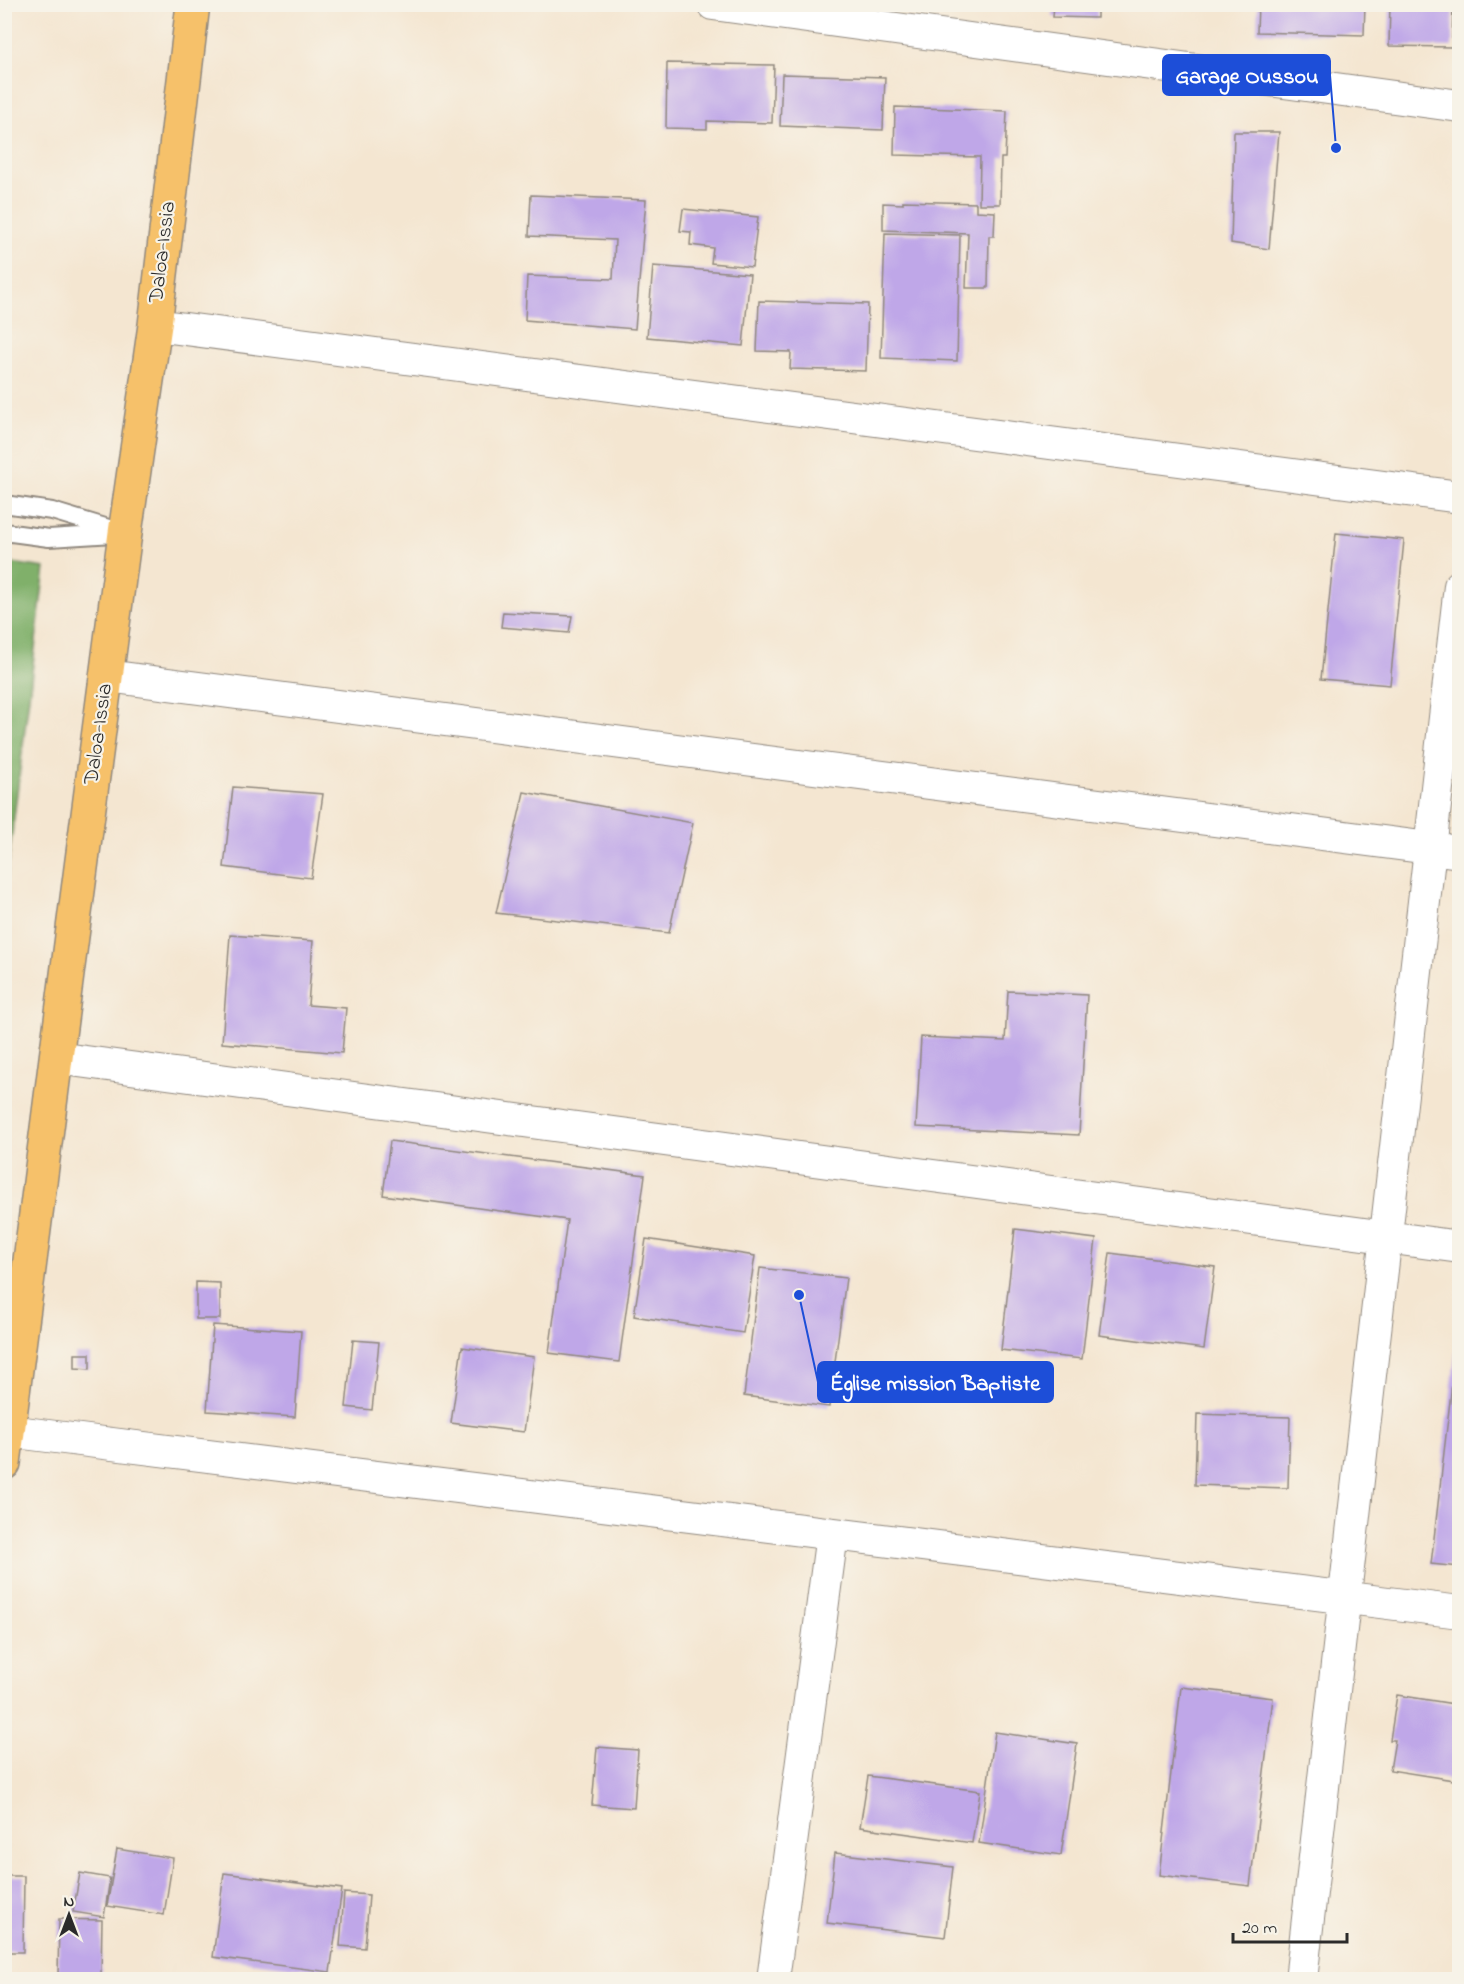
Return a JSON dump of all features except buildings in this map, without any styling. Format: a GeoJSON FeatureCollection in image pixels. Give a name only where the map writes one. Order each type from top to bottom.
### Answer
{"type":"FeatureCollection","features":[{"type":"Feature","properties":{"kind":"main road","name":"Daloa-Issia"},"geometry":{"type":"LineString","coordinates":[[4,1463],[125,533],[155,325],[193,4]]}},
{"type":"Feature","properties":{"kind":"street"},"geometry":{"type":"LineString","coordinates":[[713,4],[1460,106]]}},
{"type":"Feature","properties":{"kind":"street"},"geometry":{"type":"LineString","coordinates":[[155,325],[1460,497]]}},
{"type":"Feature","properties":{"kind":"street"},"geometry":{"type":"LineString","coordinates":[[1300,1980],[1385,1238],[1445,850],[1460,586]]}},
{"type":"Feature","properties":{"kind":"street"},"geometry":{"type":"LineString","coordinates":[[107,675],[1445,850]]}},
{"type":"Feature","properties":{"kind":"street"},"geometry":{"type":"LineString","coordinates":[[56,1058],[1460,1247]]}},
{"type":"Feature","properties":{"kind":"street"},"geometry":{"type":"LineString","coordinates":[[8,1431],[1460,1612]]}},
{"type":"Feature","properties":{"kind":"street"},"geometry":{"type":"LineString","coordinates":[[773,1980],[832,1534]]}},
{"type":"Feature","properties":{"kind":"lane"},"geometry":{"type":"LineString","coordinates":[[4,504],[52,511],[125,533]]}},
{"type":"Feature","properties":{"kind":"lane"},"geometry":{"type":"LineString","coordinates":[[4,532],[49,538],[125,533]]}},
{"type":"Feature","properties":{"kind":"green space"},"geometry":{"type":"Polygon","coordinates":[[[4,562],[45,568],[5,890],[4,562]]]}},
{"type":"Feature","properties":{"kind":"place","name":"Garage Oussou"},"geometry":{"type":"Point","coordinates":[1336,148]}},
{"type":"Feature","properties":{"kind":"place","name":"Église mission Baptiste"},"geometry":{"type":"Point","coordinates":[799,1295]}}]}
